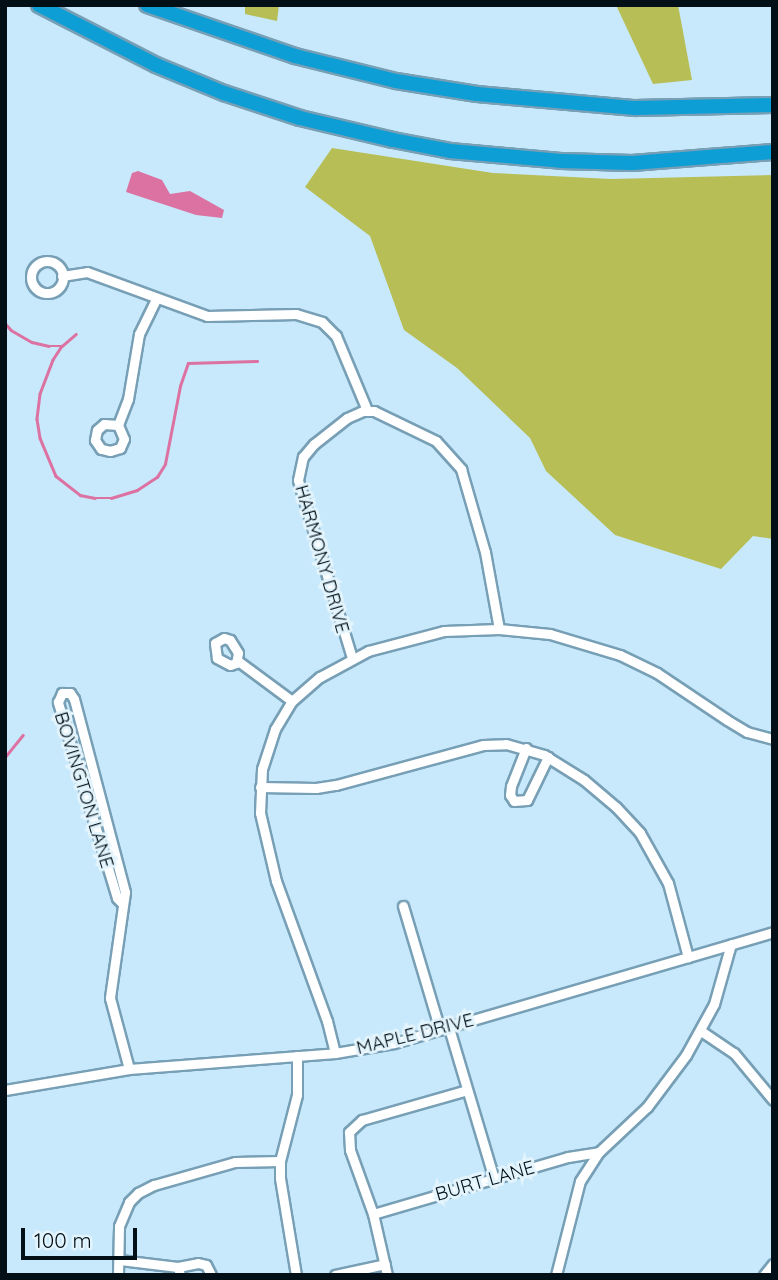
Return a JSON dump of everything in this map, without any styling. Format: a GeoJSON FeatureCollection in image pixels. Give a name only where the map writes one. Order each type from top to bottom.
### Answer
{"type":"FeatureCollection","features":[{"type":"Feature","properties":{"kind":"highway"},"geometry":{"type":"LineString","coordinates":[[39,5],[156,65],[224,93],[300,118],[393,140],[450,150],[561,161],[632,163],[773,152]]}},
{"type":"Feature","properties":{"kind":"highway"},"geometry":{"type":"LineString","coordinates":[[147,5],[295,56],[396,81],[477,94],[635,108],[773,105]]}},
{"type":"Feature","properties":{"kind":"street"},"geometry":{"type":"LineString","coordinates":[[62,275],[87,272],[207,316],[296,314],[322,323],[336,336],[367,410],[407,425],[436,441],[461,469],[485,552],[499,629]]}},
{"type":"Feature","properties":{"kind":"street"},"geometry":{"type":"LineString","coordinates":[[118,425],[128,400],[139,334],[156,299]]}},
{"type":"Feature","properties":{"kind":"street","name":"HARMONY DRIVE"},"geometry":{"type":"LineString","coordinates":[[352,658],[301,497],[299,468],[314,444],[352,414],[367,410]]}},
{"type":"Feature","properties":{"kind":"street"},"geometry":{"type":"LineString","coordinates":[[335,1053],[327,1021],[276,881],[262,825],[260,787],[271,740],[292,701],[320,677],[352,658],[407,638],[444,631],[499,629],[550,634],[620,655],[657,673],[747,732],[773,739]]}},
{"type":"Feature","properties":{"kind":"street"},"geometry":{"type":"LineString","coordinates":[[238,661],[292,701]]}},
{"type":"Feature","properties":{"kind":"street","name":"BOVINGTON LANE"},"geometry":{"type":"LineString","coordinates":[[122,903],[117,898],[58,702],[62,693],[70,693],[74,699],[125,892],[110,998],[129,1069]]}},
{"type":"Feature","properties":{"kind":"street"},"geometry":{"type":"LineString","coordinates":[[260,787],[316,788],[336,785],[483,745],[506,744],[526,748],[548,757],[605,798],[640,833],[668,883],[688,957]]}},
{"type":"Feature","properties":{"kind":"street"},"geometry":{"type":"LineString","coordinates":[[526,748],[511,786],[510,795],[514,801],[527,800],[548,757]]}},
{"type":"Feature","properties":{"kind":"street"},"geometry":{"type":"LineString","coordinates":[[99,836],[109,834]]}},
{"type":"Feature","properties":{"kind":"street"},"geometry":{"type":"LineString","coordinates":[[402,906],[467,1090],[494,1180]]}},
{"type":"Feature","properties":{"kind":"street","name":"MAPLE DRIVE"},"geometry":{"type":"LineString","coordinates":[[5,1090],[129,1069],[335,1053],[394,1043],[773,932]]}},
{"type":"Feature","properties":{"kind":"street"},"geometry":{"type":"LineString","coordinates":[[556,1275],[580,1181],[599,1152],[647,1107],[701,1031],[714,1004],[731,944]]}},
{"type":"Feature","properties":{"kind":"street"},"geometry":{"type":"LineString","coordinates":[[701,1031],[734,1053],[773,1100]]}},
{"type":"Feature","properties":{"kind":"street"},"geometry":{"type":"LineString","coordinates":[[296,1275],[295,1253],[281,1194],[281,1161],[297,1095],[297,1056]]}},
{"type":"Feature","properties":{"kind":"street"},"geometry":{"type":"LineString","coordinates":[[387,1275],[373,1214],[350,1150],[348,1136],[353,1125],[362,1119],[467,1090]]}},
{"type":"Feature","properties":{"kind":"street","name":"BURT LANE"},"geometry":{"type":"LineString","coordinates":[[373,1214],[568,1157],[599,1152]]}},
{"type":"Feature","properties":{"kind":"street"},"geometry":{"type":"LineString","coordinates":[[118,1275],[119,1226],[130,1202],[138,1193],[154,1185],[235,1162],[281,1161]]}},
{"type":"Feature","properties":{"kind":"street"},"geometry":{"type":"LineString","coordinates":[[120,1260],[179,1271],[198,1263],[206,1265],[211,1275]]}},
{"type":"Feature","properties":{"kind":"street"},"geometry":{"type":"LineString","coordinates":[[335,1275],[385,1264]]}},
{"type":"Feature","properties":{"kind":"street"},"geometry":{"type":"LineString","coordinates":[[764,1275],[773,1264]]}},
{"type":"Feature","properties":{"kind":"green space"},"geometry":{"type":"Polygon","coordinates":[[[245,5],[279,5],[277,21],[245,14],[245,5]]]}},
{"type":"Feature","properties":{"kind":"green space"},"geometry":{"type":"Polygon","coordinates":[[[616,5],[678,5],[692,80],[653,84],[616,5]]]}},
{"type":"Feature","properties":{"kind":"green space"},"geometry":{"type":"Polygon","coordinates":[[[332,148],[493,173],[611,179],[773,175],[773,539],[753,536],[721,569],[615,535],[546,471],[530,438],[457,368],[404,330],[370,236],[305,187],[332,148]]]}},
{"type":"Feature","properties":{"kind":"shaded area"},"geometry":{"type":"Polygon","coordinates":[[[138,171],[162,180],[170,194],[190,191],[224,210],[222,218],[196,215],[126,192],[132,173],[138,171]]]}},
{"type":"Feature","properties":{"kind":"waterway"},"geometry":{"type":"LineString","coordinates":[[5,323],[11,330],[32,342],[49,346],[62,346],[76,334]]}},
{"type":"Feature","properties":{"kind":"waterway"},"geometry":{"type":"LineString","coordinates":[[62,346],[53,360],[40,394],[37,419],[40,438],[56,476],[80,495],[95,498],[111,498],[137,490],[157,477],[165,464],[180,386],[188,363],[257,361]]}},
{"type":"Feature","properties":{"kind":"waterway"},"geometry":{"type":"LineString","coordinates":[[5,757],[23,735]]}}]}
